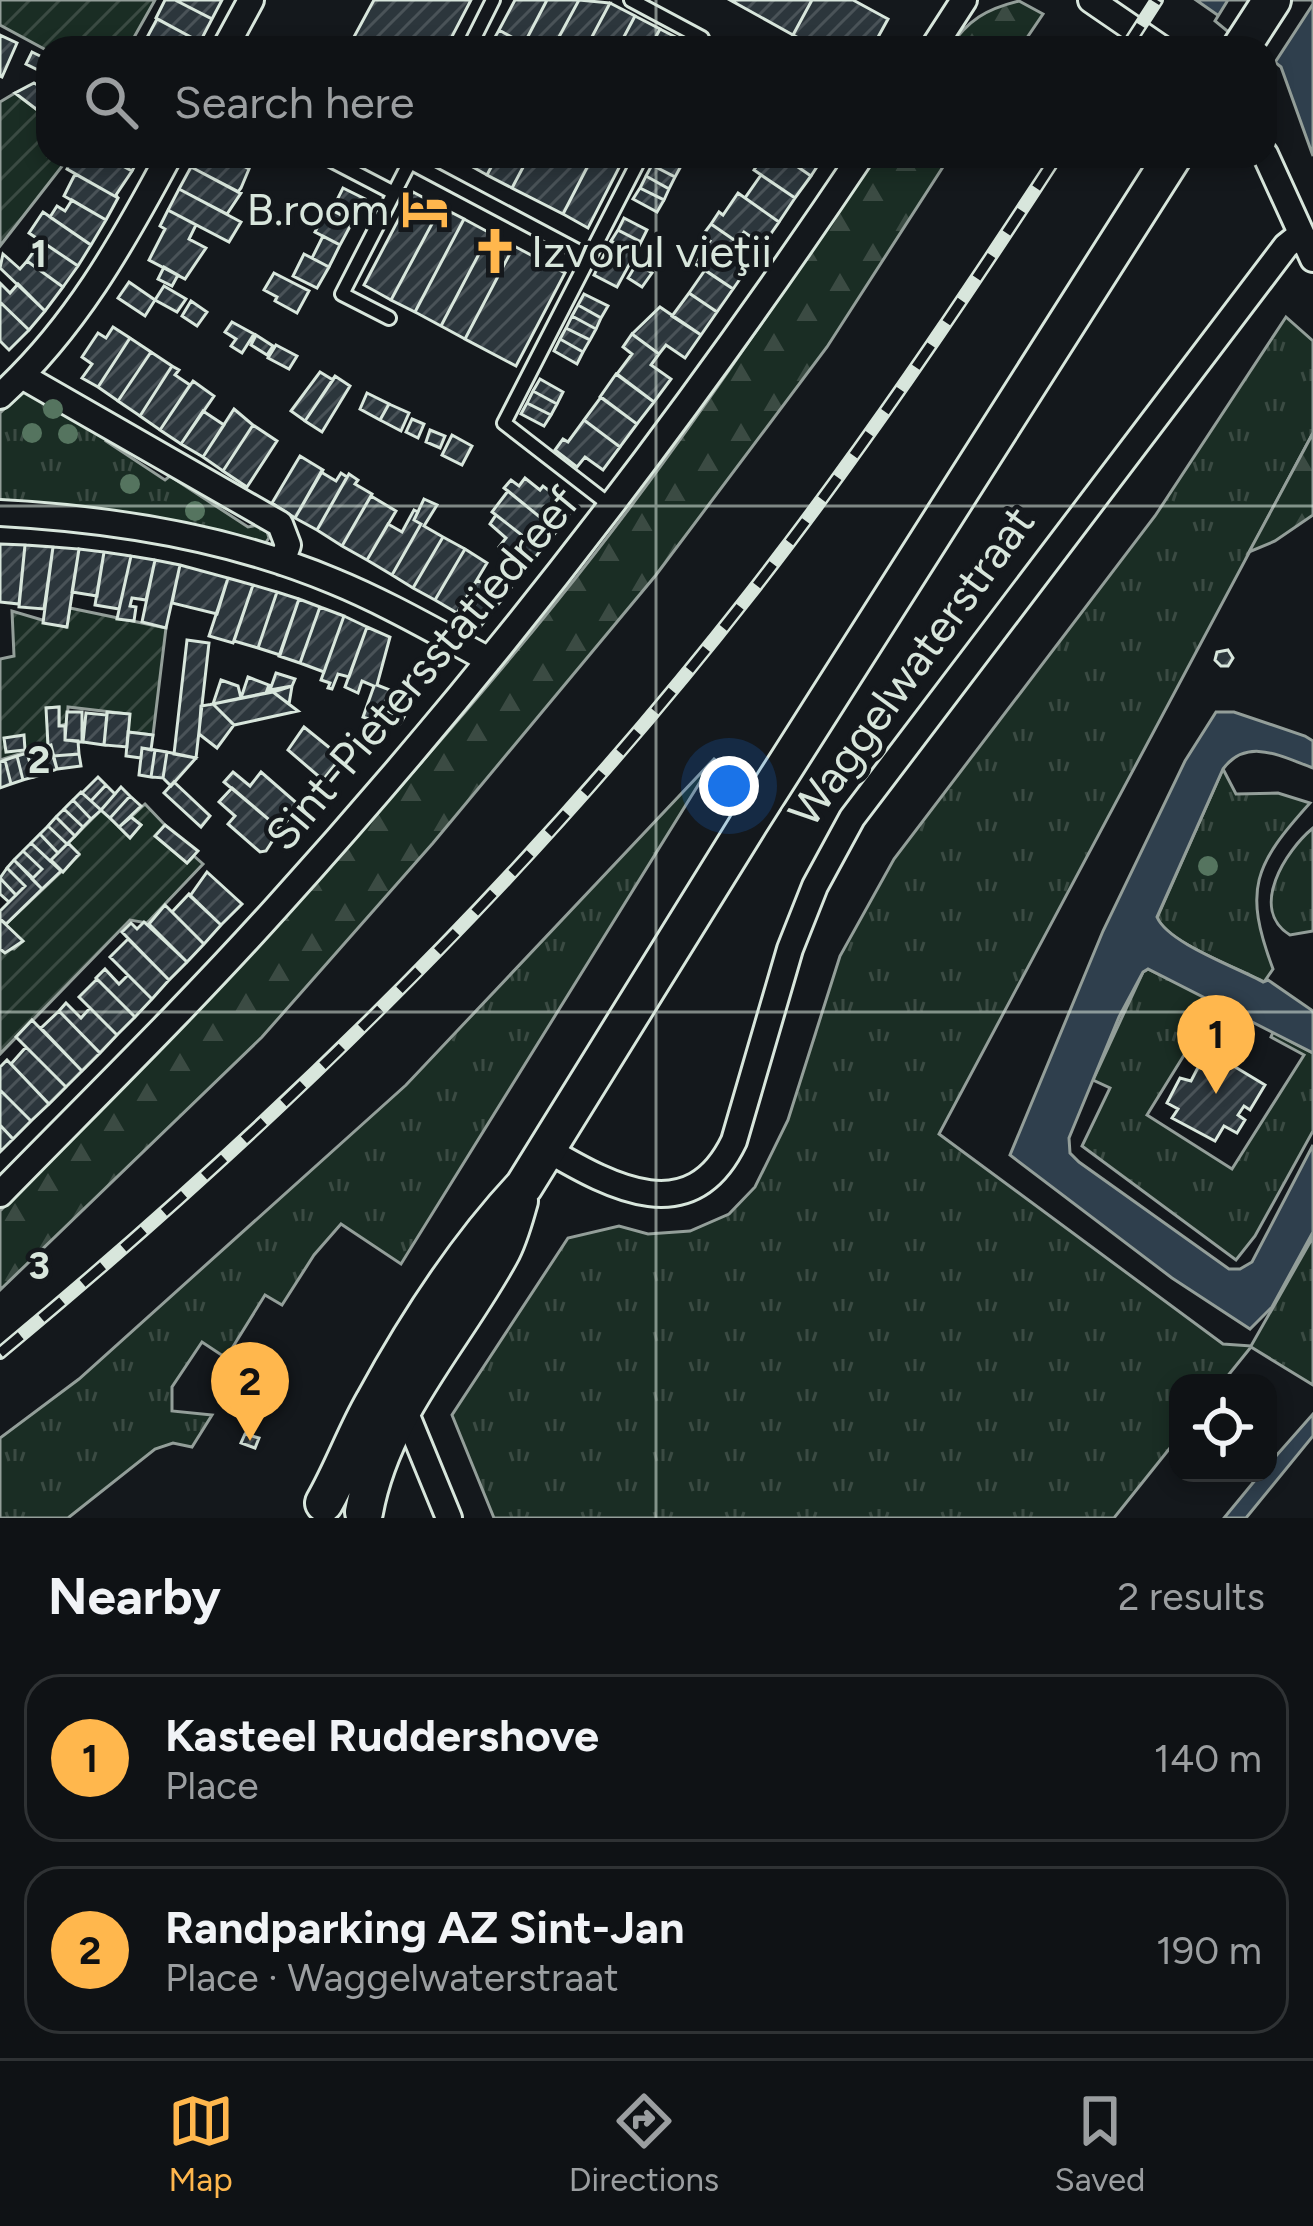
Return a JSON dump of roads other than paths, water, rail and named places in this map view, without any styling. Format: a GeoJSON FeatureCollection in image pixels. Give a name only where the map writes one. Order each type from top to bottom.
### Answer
{"type":"FeatureCollection","features":[{"type":"Feature","properties":{"kind":"main road"},"geometry":{"type":"LineString","coordinates":[[1249,36],[1272,0]]}},
{"type":"Feature","properties":{"kind":"main road","name":"Waggelwaterstraat"},"geometry":{"type":"LineString","coordinates":[[310,1510],[479,1234],[524,1186],[548,1150],[749,823],[1165,168]]}},
{"type":"Feature","properties":{"kind":"main road","name":"Waggelwaterstraat"},"geometry":{"type":"LineString","coordinates":[[310,1510],[345,1503],[367,1515],[369,1487],[403,1406],[503,1250],[524,1186]]}},
{"type":"Feature","properties":{"kind":"street"},"geometry":{"type":"LineString","coordinates":[[232,36],[251,0]]}},
{"type":"Feature","properties":{"kind":"street"},"geometry":{"type":"LineString","coordinates":[[1091,0],[1143,36]]}},
{"type":"Feature","properties":{"kind":"street"},"geometry":{"type":"LineString","coordinates":[[940,36],[961,1]]}},
{"type":"Feature","properties":{"kind":"street"},"geometry":{"type":"LineString","coordinates":[[0,396],[22,376],[102,276],[162,168]]}},
{"type":"Feature","properties":{"kind":"street","name":"Sint-Pietersstatiedreef"},"geometry":{"type":"LineString","coordinates":[[0,1194],[278,907],[489,660],[693,399],[853,168]]}},
{"type":"Feature","properties":{"kind":"street"},"geometry":{"type":"LineString","coordinates":[[1271,168],[1313,259]]}},
{"type":"Feature","properties":{"kind":"street","name":"Waggelwaterstraat"},"geometry":{"type":"LineString","coordinates":[[548,1150],[640,1194],[664,1196],[686,1192],[724,1162],[790,950],[815,886],[852,818],[1286,246],[1301,234]]}},
{"type":"Feature","properties":{"kind":"street"},"geometry":{"type":"LineString","coordinates":[[22,376],[280,524],[288,545],[282,562]]}},
{"type":"Feature","properties":{"kind":"street"},"geometry":{"type":"LineString","coordinates":[[0,513],[137,527],[282,562],[392,608],[489,660]]}},
{"type":"Feature","properties":{"kind":"street"},"geometry":{"type":"LineString","coordinates":[[403,1406],[449,1518]]}},
{"type":"Feature","properties":{"kind":"lane"},"geometry":{"type":"LineString","coordinates":[[475,36],[493,0]]}},
{"type":"Feature","properties":{"kind":"lane"},"geometry":{"type":"LineString","coordinates":[[631,0],[698,36]]}},
{"type":"Feature","properties":{"kind":"lane"},"geometry":{"type":"LineString","coordinates":[[345,168],[394,194]]}},
{"type":"Feature","properties":{"kind":"lane"},"geometry":{"type":"LineString","coordinates":[[389,318],[342,294],[407,168]]}},
{"type":"Feature","properties":{"kind":"lane"},"geometry":{"type":"LineString","coordinates":[[428,168],[589,257]]}},
{"type":"Feature","properties":{"kind":"lane"},"geometry":{"type":"LineString","coordinates":[[612,507],[504,423],[635,168]]}},
{"type":"Feature","properties":{"kind":"water"},"geometry":{"type":"Polygon","coordinates":[[[1196,0],[1313,0],[1313,156],[1277,64],[1277,36],[1248,36],[1196,0]]]}},
{"type":"Feature","properties":{"kind":"water"},"geometry":{"type":"Polygon","coordinates":[[[1216,712],[1234,712],[1305,736],[1313,741],[1313,768],[1265,752],[1232,759],[1223,769],[1157,917],[1188,945],[1263,982],[1268,980],[1313,1011],[1313,1053],[1148,969],[1119,1017],[1069,1138],[1070,1153],[1079,1162],[1229,1269],[1252,1262],[1313,1145],[1313,1232],[1272,1307],[1250,1329],[1172,1278],[1010,1155],[1103,931],[1185,761],[1216,712]]]}},
{"type":"Feature","properties":{"kind":"water"},"geometry":{"type":"Polygon","coordinates":[[[1313,1414],[1313,1436],[1277,1480],[1277,1455],[1313,1414]]]}},
{"type":"Feature","properties":{"kind":"water"},"geometry":{"type":"Polygon","coordinates":[[[1254,1482],[1275,1482],[1246,1518],[1224,1518],[1254,1482]]]}},
{"type":"Feature","properties":{"kind":"railway"},"geometry":{"type":"LineString","coordinates":[[1134,36],[1157,0]]}},
{"type":"Feature","properties":{"kind":"railway"},"geometry":{"type":"LineString","coordinates":[[0,1353],[300,1087],[396,994],[579,800],[791,541],[1049,168]]}},
{"type":"Feature","properties":{"kind":"place","name":"B.room"},"geometry":{"type":"Point","coordinates":[425,209]}},
{"type":"Feature","properties":{"kind":"place","name":"Izvorul vieţii"},"geometry":{"type":"Point","coordinates":[495,251]}},
{"type":"Feature","properties":{"kind":"place","name":"Kasteel Ruddershove"},"geometry":{"type":"Point","coordinates":[1216,1094]}},
{"type":"Feature","properties":{"kind":"place","name":"Randparking AZ Sint-Jan"},"geometry":{"type":"Point","coordinates":[250,1441]}}]}
